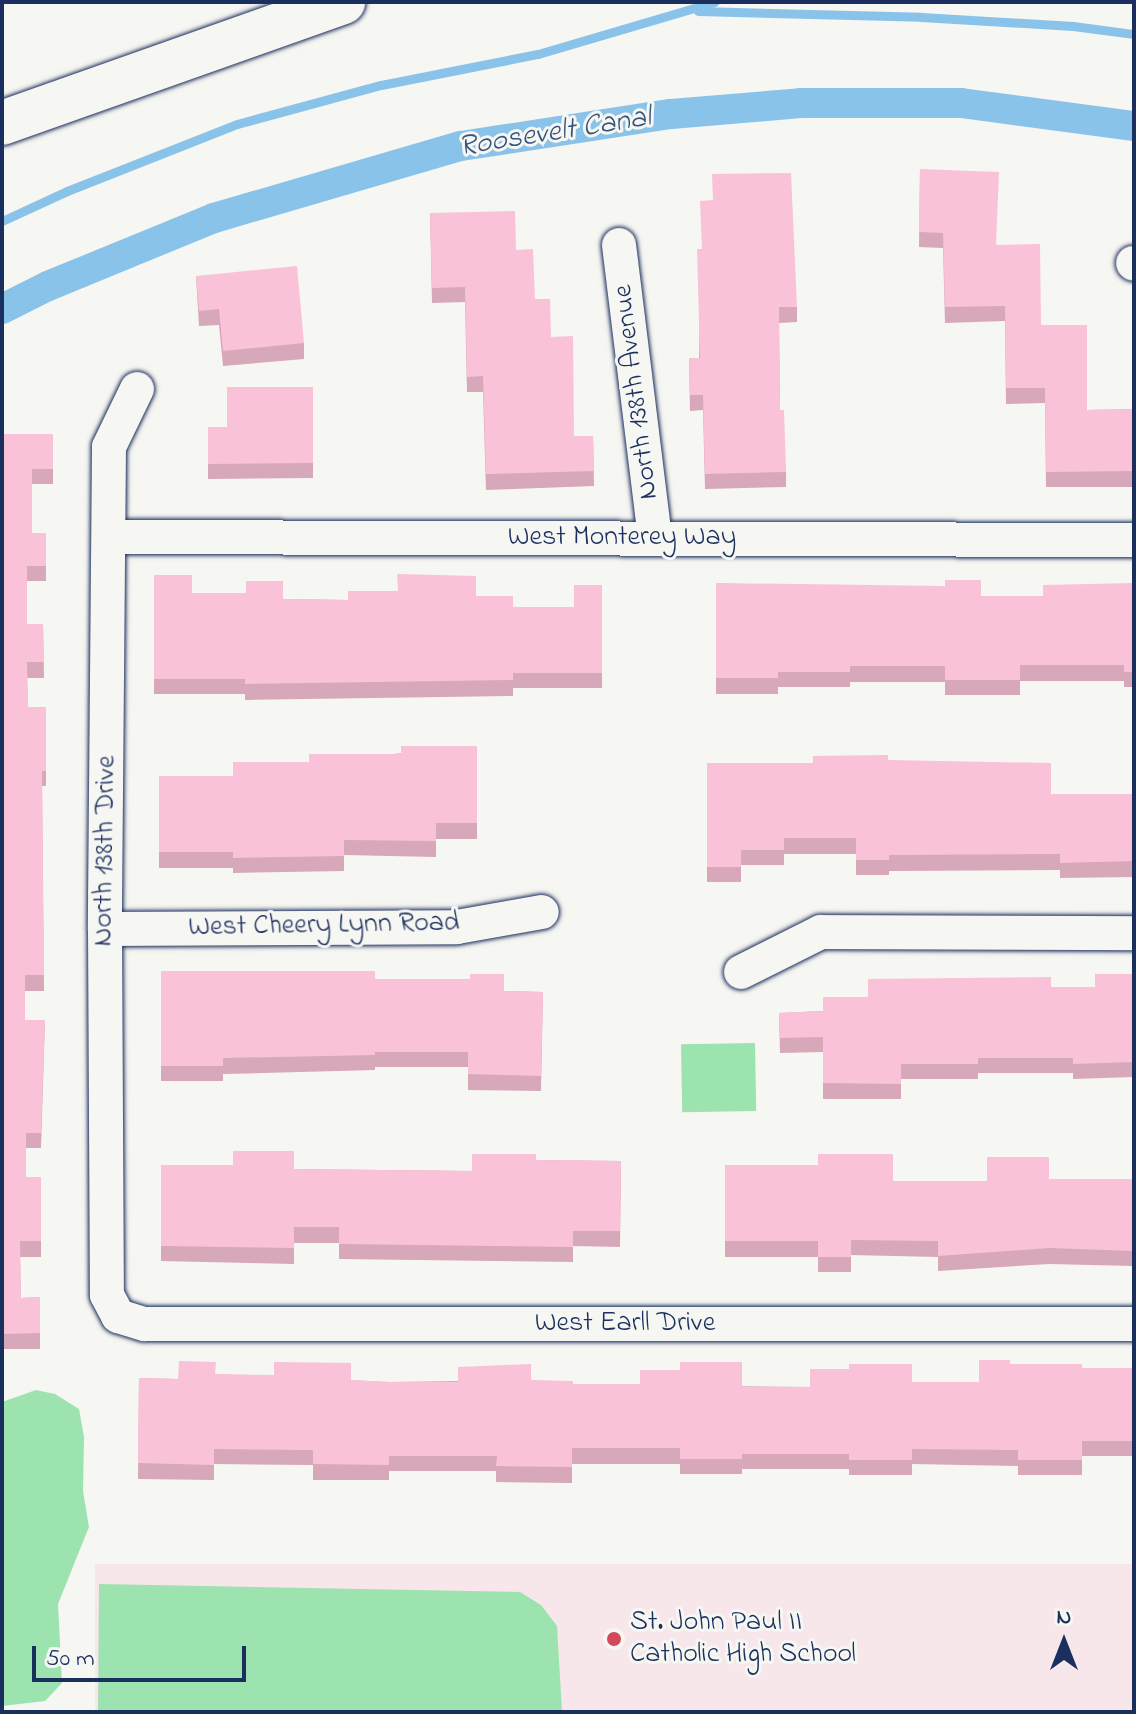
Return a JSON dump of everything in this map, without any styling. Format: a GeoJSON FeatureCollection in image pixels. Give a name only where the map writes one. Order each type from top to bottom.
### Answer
{"type":"FeatureCollection","features":[{"type":"Feature","properties":{"kind":"main road"},"geometry":{"type":"LineString","coordinates":[[2,123],[343,2]]}},
{"type":"Feature","properties":{"kind":"street","name":"North 138th Avenue"},"geometry":{"type":"LineString","coordinates":[[619,245],[655,538]]}},
{"type":"Feature","properties":{"kind":"street","name":"North 138th Drive"},"geometry":{"type":"LineString","coordinates":[[118,1316],[107,1295],[105,929],[109,447],[137,389]]}},
{"type":"Feature","properties":{"kind":"street","name":"West Monterey Way"},"geometry":{"type":"LineString","coordinates":[[110,537],[1134,540]]}},
{"type":"Feature","properties":{"kind":"street","name":"West Cheery Lynn Road"},"geometry":{"type":"LineString","coordinates":[[105,929],[457,927],[542,912]]}},
{"type":"Feature","properties":{"kind":"street"},"geometry":{"type":"LineString","coordinates":[[741,972],[821,932],[1134,933]]}},
{"type":"Feature","properties":{"kind":"street","name":"West Earll Drive"},"geometry":{"type":"LineString","coordinates":[[118,1316],[145,1324],[1134,1324]]}},
{"type":"Feature","properties":{"kind":"shaded area","name":"St. John Paul II Catholic High School"},"geometry":{"type":"Polygon","coordinates":[[[95,1564],[1134,1564],[1134,1712],[95,1712],[95,1564]]]}},
{"type":"Feature","properties":{"kind":"green space"},"geometry":{"type":"Polygon","coordinates":[[[755,1043],[756,1111],[682,1112],[681,1044],[755,1043]]]}},
{"type":"Feature","properties":{"kind":"green space"},"geometry":{"type":"Polygon","coordinates":[[[36,1390],[55,1394],[79,1409],[84,1437],[83,1491],[89,1527],[58,1604],[62,1683],[45,1701],[2,1706],[2,1402],[36,1390]]]}},
{"type":"Feature","properties":{"kind":"green space"},"geometry":{"type":"Polygon","coordinates":[[[99,1584],[520,1592],[541,1605],[557,1626],[562,1712],[98,1712],[99,1584]]]}},
{"type":"Feature","properties":{"kind":"building"},"geometry":{"type":"Polygon","coordinates":[[[920,169],[999,172],[996,245],[1040,244],[1041,325],[1087,325],[1087,410],[1134,409],[1134,471],[1046,472],[1045,388],[1006,388],[1005,306],[945,307],[943,233],[919,232],[920,169]]]}},
{"type":"Feature","properties":{"kind":"building"},"geometry":{"type":"Polygon","coordinates":[[[791,173],[797,307],[779,307],[780,410],[784,410],[786,472],[705,474],[703,395],[690,395],[689,358],[700,358],[697,249],[702,249],[700,201],[713,200],[712,174],[791,173]]]}},
{"type":"Feature","properties":{"kind":"building"},"geometry":{"type":"Polygon","coordinates":[[[515,211],[516,250],[533,249],[535,299],[550,299],[551,337],[573,336],[574,436],[593,436],[594,471],[486,474],[483,376],[467,377],[465,287],[432,288],[430,213],[515,211]]]}},
{"type":"Feature","properties":{"kind":"building"},"geometry":{"type":"Polygon","coordinates":[[[297,266],[304,343],[223,351],[219,309],[199,311],[196,276],[297,266]]]}},
{"type":"Feature","properties":{"kind":"building"},"geometry":{"type":"Polygon","coordinates":[[[227,387],[313,387],[313,463],[208,464],[208,427],[227,427],[227,387]]]}},
{"type":"Feature","properties":{"kind":"building"},"geometry":{"type":"Polygon","coordinates":[[[2,434],[53,434],[53,469],[32,469],[32,533],[46,533],[46,566],[27,566],[27,624],[43,624],[44,662],[27,662],[28,707],[46,707],[46,771],[42,771],[44,975],[25,975],[25,1020],[45,1020],[41,1133],[26,1133],[26,1177],[41,1177],[41,1241],[20,1241],[21,1298],[40,1297],[40,1333],[2,1334],[2,434]]]}},
{"type":"Feature","properties":{"kind":"building"},"geometry":{"type":"Polygon","coordinates":[[[397,574],[476,576],[476,596],[513,596],[513,607],[574,607],[574,585],[602,585],[602,673],[513,673],[513,680],[245,684],[245,679],[154,679],[154,575],[192,575],[192,593],[246,593],[246,581],[283,581],[283,599],[348,600],[348,591],[398,591],[397,574]]]}},
{"type":"Feature","properties":{"kind":"building"},"geometry":{"type":"Polygon","coordinates":[[[945,580],[981,580],[981,596],[1043,596],[1043,585],[1134,583],[1134,672],[1124,672],[1124,665],[1020,665],[1020,680],[945,680],[945,666],[850,666],[850,672],[778,672],[778,678],[716,678],[716,583],[945,586],[945,580]]]}},
{"type":"Feature","properties":{"kind":"building"},"geometry":{"type":"Polygon","coordinates":[[[401,746],[477,746],[477,823],[436,823],[436,841],[344,840],[344,856],[233,858],[233,852],[159,852],[159,776],[233,776],[233,762],[309,762],[309,754],[401,754],[401,746]]]}},
{"type":"Feature","properties":{"kind":"building"},"geometry":{"type":"Polygon","coordinates":[[[888,755],[888,760],[1051,763],[1051,794],[1134,794],[1134,861],[1060,863],[1060,854],[889,855],[889,860],[856,860],[856,838],[784,838],[784,850],[741,850],[741,867],[707,867],[707,763],[813,763],[813,756],[888,755]]]}},
{"type":"Feature","properties":{"kind":"building"},"geometry":{"type":"Polygon","coordinates":[[[161,971],[375,971],[375,979],[470,979],[470,974],[504,974],[504,991],[543,992],[541,1076],[468,1074],[468,1052],[223,1058],[223,1066],[161,1066],[161,971]]]}},
{"type":"Feature","properties":{"kind":"building"},"geometry":{"type":"Polygon","coordinates":[[[1095,974],[1134,974],[1134,1062],[1073,1064],[1073,1058],[978,1058],[978,1064],[901,1064],[901,1084],[823,1083],[823,1037],[780,1038],[779,1013],[823,1011],[823,997],[868,997],[868,979],[1051,977],[1051,987],[1095,987],[1095,974]]]}},
{"type":"Feature","properties":{"kind":"building"},"geometry":{"type":"Polygon","coordinates":[[[233,1151],[294,1151],[294,1169],[472,1171],[472,1154],[536,1154],[536,1160],[621,1161],[620,1231],[573,1231],[573,1247],[339,1244],[339,1227],[294,1227],[294,1248],[161,1246],[161,1165],[233,1165],[233,1151]]]}},
{"type":"Feature","properties":{"kind":"building"},"geometry":{"type":"Polygon","coordinates":[[[818,1154],[893,1154],[893,1181],[987,1181],[987,1157],[1049,1157],[1049,1179],[1134,1179],[1134,1251],[1049,1248],[938,1256],[938,1241],[851,1240],[851,1257],[818,1257],[818,1241],[725,1241],[725,1165],[818,1165],[818,1154]]]}},
{"type":"Feature","properties":{"kind":"building"},"geometry":{"type":"Polygon","coordinates":[[[979,1360],[1010,1360],[1010,1364],[1082,1364],[1082,1368],[1134,1368],[1134,1441],[1082,1441],[1082,1460],[1018,1460],[1018,1450],[912,1449],[912,1460],[849,1460],[849,1454],[742,1454],[742,1459],[680,1459],[680,1448],[572,1448],[572,1467],[496,1466],[497,1456],[389,1456],[389,1465],[313,1464],[313,1450],[214,1449],[214,1465],[138,1463],[139,1378],[178,1379],[179,1361],[216,1362],[215,1374],[274,1375],[274,1362],[351,1363],[351,1380],[389,1382],[458,1382],[458,1367],[531,1364],[531,1380],[573,1381],[573,1384],[640,1384],[640,1370],[680,1370],[680,1362],[742,1362],[742,1387],[810,1387],[810,1369],[849,1369],[849,1364],[912,1364],[912,1382],[979,1382],[979,1360]]]}},
{"type":"Feature","properties":{"kind":"waterway"},"geometry":{"type":"LineString","coordinates":[[2,221],[67,191],[237,124],[381,85],[538,54],[715,2]]}},
{"type":"Feature","properties":{"kind":"waterway"},"geometry":{"type":"LineString","coordinates":[[698,11],[921,17],[1073,26],[1134,34]]}},
{"type":"Feature","properties":{"kind":"waterway","name":"Roosevelt Canal"},"geometry":{"type":"LineString","coordinates":[[2,309],[48,286],[214,218],[461,146],[671,114],[801,103],[961,103],[1134,126]]}},
{"type":"Feature","properties":{"kind":"place","name":"St. John Paul II Catholic High School"},"geometry":{"type":"Point","coordinates":[614,1639]}}]}
